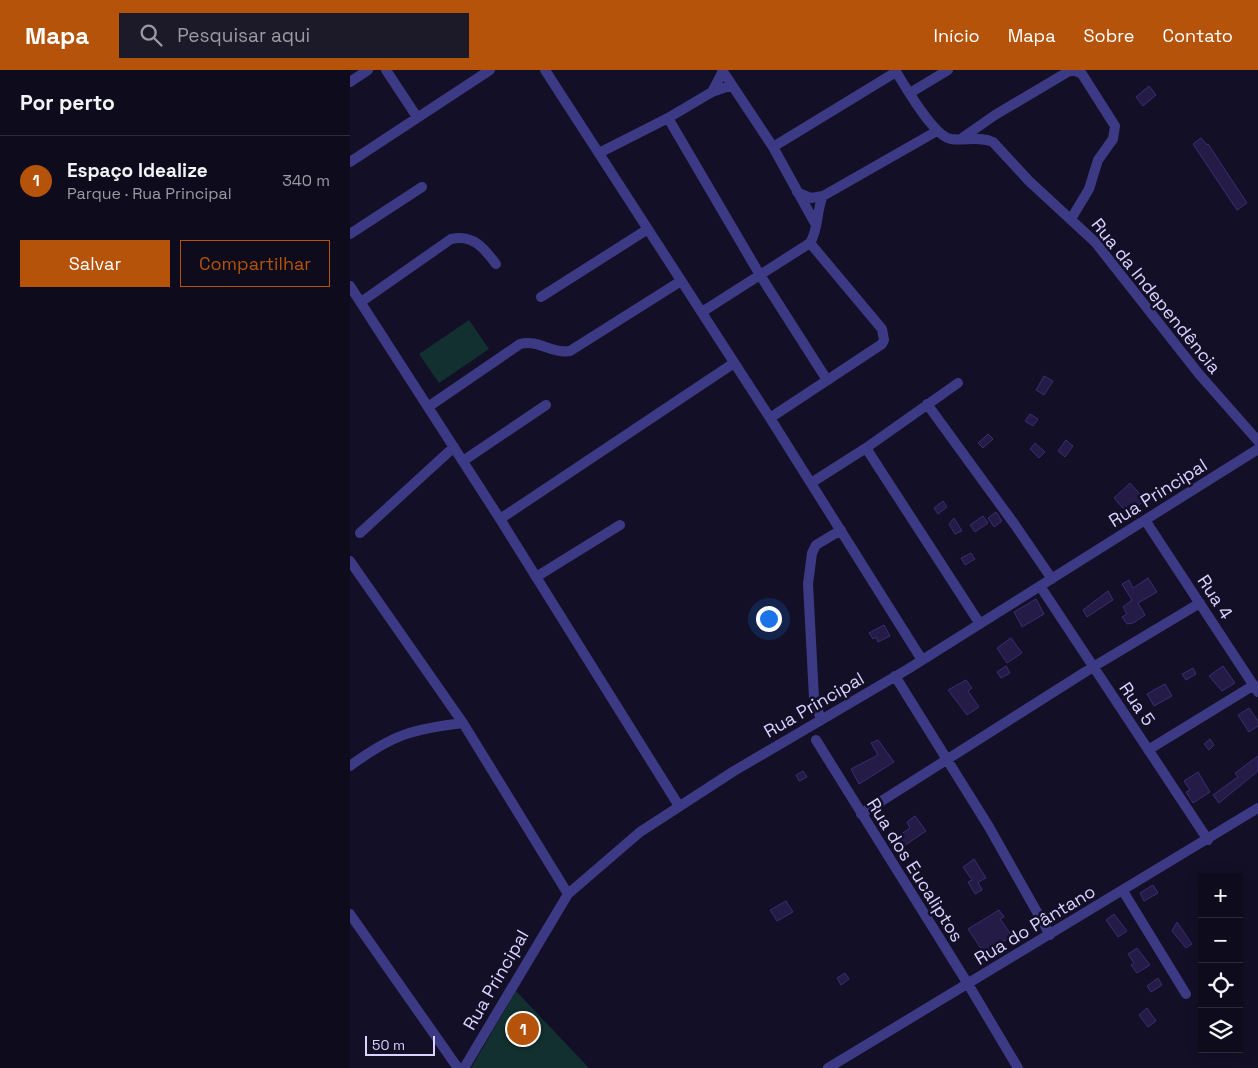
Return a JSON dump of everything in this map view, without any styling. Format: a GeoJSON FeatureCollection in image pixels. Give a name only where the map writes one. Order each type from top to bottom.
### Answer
{"type":"FeatureCollection","features":[{"type":"Feature","properties":{"kind":"street"},"geometry":{"type":"LineString","coordinates":[[350,82],[368,70]]}},
{"type":"Feature","properties":{"kind":"street"},"geometry":{"type":"LineString","coordinates":[[386,70],[417,117]]}},
{"type":"Feature","properties":{"kind":"street"},"geometry":{"type":"LineString","coordinates":[[350,162],[490,70]]}},
{"type":"Feature","properties":{"kind":"street"},"geometry":{"type":"LineString","coordinates":[[545,70],[770,418],[922,660]]}},
{"type":"Feature","properties":{"kind":"street"},"geometry":{"type":"LineString","coordinates":[[723,70],[773,147],[816,225]]}},
{"type":"Feature","properties":{"kind":"street"},"geometry":{"type":"LineString","coordinates":[[712,92],[723,70]]}},
{"type":"Feature","properties":{"kind":"street"},"geometry":{"type":"LineString","coordinates":[[910,93],[948,70]]}},
{"type":"Feature","properties":{"kind":"street"},"geometry":{"type":"LineString","coordinates":[[962,138],[995,115],[1072,70],[1082,74],[1115,126],[1115,132],[1113,139],[1098,160],[1089,188],[1071,219]]}},
{"type":"Feature","properties":{"kind":"street"},"geometry":{"type":"LineString","coordinates":[[773,147],[896,71],[937,131],[823,196],[811,198],[797,192]]}},
{"type":"Feature","properties":{"kind":"street"},"geometry":{"type":"LineString","coordinates":[[599,153],[668,118],[712,92],[732,86]]}},
{"type":"Feature","properties":{"kind":"street"},"geometry":{"type":"LineString","coordinates":[[668,118],[760,274],[827,380]]}},
{"type":"Feature","properties":{"kind":"street","name":"Rua da Independência"},"geometry":{"type":"LineString","coordinates":[[937,131],[951,139],[987,139],[993,142],[1029,181],[1095,242],[1199,374],[1258,441]]}},
{"type":"Feature","properties":{"kind":"street"},"geometry":{"type":"LineString","coordinates":[[350,234],[422,187]]}},
{"type":"Feature","properties":{"kind":"street"},"geometry":{"type":"LineString","coordinates":[[702,312],[810,244],[816,232],[823,196]]}},
{"type":"Feature","properties":{"kind":"street"},"geometry":{"type":"LineString","coordinates":[[541,297],[648,229]]}},
{"type":"Feature","properties":{"kind":"street"},"geometry":{"type":"LineString","coordinates":[[361,302],[451,239],[460,237],[470,239],[482,246],[496,264]]}},
{"type":"Feature","properties":{"kind":"street"},"geometry":{"type":"LineString","coordinates":[[770,418],[882,344],[885,335],[810,244]]}},
{"type":"Feature","properties":{"kind":"street"},"geometry":{"type":"LineString","coordinates":[[428,407],[520,344],[534,343],[562,352],[570,351],[682,281]]}},
{"type":"Feature","properties":{"kind":"street"},"geometry":{"type":"LineString","coordinates":[[350,286],[500,519],[679,806]]}},
{"type":"Feature","properties":{"kind":"street"},"geometry":{"type":"LineString","coordinates":[[500,519],[734,363]]}},
{"type":"Feature","properties":{"kind":"street"},"geometry":{"type":"LineString","coordinates":[[811,483],[866,448],[958,383]]}},
{"type":"Feature","properties":{"kind":"street"},"geometry":{"type":"LineString","coordinates":[[927,404],[1016,525],[1052,579]]}},
{"type":"Feature","properties":{"kind":"street"},"geometry":{"type":"LineString","coordinates":[[463,461],[546,405]]}},
{"type":"Feature","properties":{"kind":"street"},"geometry":{"type":"LineString","coordinates":[[360,533],[454,447]]}},
{"type":"Feature","properties":{"kind":"street"},"geometry":{"type":"LineString","coordinates":[[866,448],[980,624]]}},
{"type":"Feature","properties":{"kind":"street","name":"Rua Principal"},"geometry":{"type":"LineString","coordinates":[[464,1068],[568,894],[640,832],[798,733],[922,660],[1258,449]]}},
{"type":"Feature","properties":{"kind":"street","name":"Rua 4"},"geometry":{"type":"LineString","coordinates":[[1144,520],[1256,688]]}},
{"type":"Feature","properties":{"kind":"street"},"geometry":{"type":"LineString","coordinates":[[536,577],[620,525]]}},
{"type":"Feature","properties":{"kind":"street"},"geometry":{"type":"LineString","coordinates":[[798,733],[816,740],[818,721],[812,685],[808,584],[810,564],[816,545],[841,530]]}},
{"type":"Feature","properties":{"kind":"street"},"geometry":{"type":"LineString","coordinates":[[350,561],[463,723],[568,894]]}},
{"type":"Feature","properties":{"kind":"street","name":"Rua 5"},"geometry":{"type":"LineString","coordinates":[[1040,586],[1208,840]]}},
{"type":"Feature","properties":{"kind":"street"},"geometry":{"type":"LineString","coordinates":[[861,814],[1093,667],[1200,603]]}},
{"type":"Feature","properties":{"kind":"street"},"geometry":{"type":"LineString","coordinates":[[895,676],[989,827],[1050,936]]}},
{"type":"Feature","properties":{"kind":"street"},"geometry":{"type":"LineString","coordinates":[[1148,750],[1256,688]]}},
{"type":"Feature","properties":{"kind":"street"},"geometry":{"type":"LineString","coordinates":[[350,766],[376,746],[405,733],[463,723]]}},
{"type":"Feature","properties":{"kind":"street","name":"Rua dos Eucaliptos"},"geometry":{"type":"LineString","coordinates":[[816,740],[1018,1068]]}},
{"type":"Feature","properties":{"kind":"street","name":"Rua do Pântano"},"geometry":{"type":"LineString","coordinates":[[828,1068],[1050,936],[1258,808]]}},
{"type":"Feature","properties":{"kind":"street"},"geometry":{"type":"LineString","coordinates":[[1123,891],[1186,994]]}},
{"type":"Feature","properties":{"kind":"street"},"geometry":{"type":"LineString","coordinates":[[350,914],[458,1068]]}},
{"type":"Feature","properties":{"kind":"green space"},"geometry":{"type":"Polygon","coordinates":[[[469,320],[489,349],[439,383],[419,354],[469,320]]]}},
{"type":"Feature","properties":{"kind":"green space"},"geometry":{"type":"Polygon","coordinates":[[[516,991],[589,1068],[471,1068],[516,991]]]}},
{"type":"Feature","properties":{"kind":"building"},"geometry":{"type":"Polygon","coordinates":[[[1149,86],[1156,95],[1143,106],[1136,97],[1149,86]]]}},
{"type":"Feature","properties":{"kind":"building"},"geometry":{"type":"Polygon","coordinates":[[[1201,138],[1208,144],[1247,203],[1237,210],[1193,144],[1201,138]]]}},
{"type":"Feature","properties":{"kind":"building"},"geometry":{"type":"Polygon","coordinates":[[[1044,376],[1053,381],[1044,395],[1036,390],[1044,376]]]}},
{"type":"Feature","properties":{"kind":"building"},"geometry":{"type":"Polygon","coordinates":[[[1030,414],[1038,419],[1033,426],[1025,421],[1030,414]]]}},
{"type":"Feature","properties":{"kind":"building"},"geometry":{"type":"Polygon","coordinates":[[[988,434],[993,439],[983,448],[978,443],[988,434]]]}},
{"type":"Feature","properties":{"kind":"building"},"geometry":{"type":"Polygon","coordinates":[[[1066,440],[1073,446],[1065,457],[1058,451],[1066,440]]]}},
{"type":"Feature","properties":{"kind":"building"},"geometry":{"type":"Polygon","coordinates":[[[1035,443],[1045,452],[1039,458],[1030,449],[1035,443]]]}},
{"type":"Feature","properties":{"kind":"building"},"geometry":{"type":"Polygon","coordinates":[[[1130,483],[1145,500],[1128,514],[1114,498],[1130,483]]]}},
{"type":"Feature","properties":{"kind":"building"},"geometry":{"type":"Polygon","coordinates":[[[943,501],[947,507],[938,514],[934,508],[943,501]]]}},
{"type":"Feature","properties":{"kind":"building"},"geometry":{"type":"Polygon","coordinates":[[[996,512],[1002,521],[994,527],[988,518],[996,512]]]}},
{"type":"Feature","properties":{"kind":"building"},"geometry":{"type":"Polygon","coordinates":[[[983,516],[988,523],[975,532],[970,525],[983,516]]]}},
{"type":"Feature","properties":{"kind":"building"},"geometry":{"type":"Polygon","coordinates":[[[954,518],[962,531],[955,534],[949,524],[954,518]]]}},
{"type":"Feature","properties":{"kind":"building"},"geometry":{"type":"Polygon","coordinates":[[[971,553],[975,559],[965,565],[961,558],[971,553]]]}},
{"type":"Feature","properties":{"kind":"building"},"geometry":{"type":"Polygon","coordinates":[[[1148,578],[1157,592],[1138,603],[1145,615],[1133,623],[1127,624],[1122,617],[1127,614],[1123,607],[1132,600],[1122,584],[1129,580],[1133,588],[1148,578]]]}},
{"type":"Feature","properties":{"kind":"building"},"geometry":{"type":"Polygon","coordinates":[[[1108,591],[1113,600],[1087,617],[1083,610],[1108,591]]]}},
{"type":"Feature","properties":{"kind":"building"},"geometry":{"type":"Polygon","coordinates":[[[1036,599],[1044,614],[1022,627],[1014,612],[1036,599]]]}},
{"type":"Feature","properties":{"kind":"building"},"geometry":{"type":"Polygon","coordinates":[[[884,625],[890,636],[878,642],[876,637],[873,639],[869,633],[884,625]]]}},
{"type":"Feature","properties":{"kind":"building"},"geometry":{"type":"Polygon","coordinates":[[[1011,638],[1022,653],[1007,663],[997,648],[1011,638]]]}},
{"type":"Feature","properties":{"kind":"building"},"geometry":{"type":"Polygon","coordinates":[[[1006,666],[1010,673],[1001,678],[997,672],[1006,666]]]}},
{"type":"Feature","properties":{"kind":"building"},"geometry":{"type":"Polygon","coordinates":[[[1223,666],[1235,683],[1222,691],[1209,676],[1223,666]]]}},
{"type":"Feature","properties":{"kind":"building"},"geometry":{"type":"Polygon","coordinates":[[[1193,668],[1196,674],[1186,680],[1182,674],[1193,668]]]}},
{"type":"Feature","properties":{"kind":"building"},"geometry":{"type":"Polygon","coordinates":[[[966,680],[972,688],[968,691],[979,707],[967,715],[948,690],[966,680]]]}},
{"type":"Feature","properties":{"kind":"building"},"geometry":{"type":"Polygon","coordinates":[[[1165,684],[1172,696],[1154,706],[1147,694],[1165,684]]]}},
{"type":"Feature","properties":{"kind":"building"},"geometry":{"type":"Polygon","coordinates":[[[1249,708],[1258,721],[1258,726],[1249,732],[1238,715],[1249,708]]]}},
{"type":"Feature","properties":{"kind":"building"},"geometry":{"type":"Polygon","coordinates":[[[1210,739],[1214,745],[1209,750],[1204,744],[1210,739]]]}},
{"type":"Feature","properties":{"kind":"building"},"geometry":{"type":"Polygon","coordinates":[[[878,740],[894,762],[859,784],[851,769],[878,755],[871,743],[878,740]]]}},
{"type":"Feature","properties":{"kind":"building"},"geometry":{"type":"Polygon","coordinates":[[[1258,756],[1258,771],[1219,803],[1213,795],[1238,777],[1235,773],[1258,756]]]}},
{"type":"Feature","properties":{"kind":"building"},"geometry":{"type":"Polygon","coordinates":[[[803,771],[807,777],[799,781],[796,775],[803,771]]]}},
{"type":"Feature","properties":{"kind":"building"},"geometry":{"type":"Polygon","coordinates":[[[1198,772],[1210,792],[1193,803],[1186,792],[1190,790],[1184,781],[1198,772]]]}},
{"type":"Feature","properties":{"kind":"building"},"geometry":{"type":"Polygon","coordinates":[[[915,816],[926,831],[904,846],[897,837],[910,828],[907,822],[915,816]]]}},
{"type":"Feature","properties":{"kind":"building"},"geometry":{"type":"Polygon","coordinates":[[[974,859],[986,878],[978,882],[982,890],[975,894],[968,882],[972,880],[963,867],[974,859]]]}},
{"type":"Feature","properties":{"kind":"building"},"geometry":{"type":"Polygon","coordinates":[[[1153,885],[1158,893],[1144,901],[1140,893],[1153,885]]]}},
{"type":"Feature","properties":{"kind":"building"},"geometry":{"type":"Polygon","coordinates":[[[786,901],[793,912],[777,921],[770,910],[786,901]]]}},
{"type":"Feature","properties":{"kind":"building"},"geometry":{"type":"Polygon","coordinates":[[[999,910],[1004,917],[1000,919],[1012,936],[986,956],[968,929],[999,910]]]}},
{"type":"Feature","properties":{"kind":"building"},"geometry":{"type":"Polygon","coordinates":[[[1114,914],[1127,931],[1118,937],[1106,920],[1114,914]]]}},
{"type":"Feature","properties":{"kind":"building"},"geometry":{"type":"Polygon","coordinates":[[[1177,922],[1192,944],[1186,948],[1172,931],[1177,922]]]}},
{"type":"Feature","properties":{"kind":"building"},"geometry":{"type":"Polygon","coordinates":[[[1137,948],[1150,965],[1137,973],[1131,965],[1134,963],[1128,954],[1137,948]]]}},
{"type":"Feature","properties":{"kind":"building"},"geometry":{"type":"Polygon","coordinates":[[[845,973],[849,979],[841,985],[837,978],[845,973]]]}},
{"type":"Feature","properties":{"kind":"building"},"geometry":{"type":"Polygon","coordinates":[[[1158,978],[1162,985],[1151,992],[1147,986],[1158,978]]]}},
{"type":"Feature","properties":{"kind":"building"},"geometry":{"type":"Polygon","coordinates":[[[1147,1008],[1156,1021],[1148,1027],[1139,1015],[1147,1008]]]}},
{"type":"Feature","properties":{"kind":"place","name":"Espaço Idealize"},"geometry":{"type":"Point","coordinates":[523,1029]}}]}
